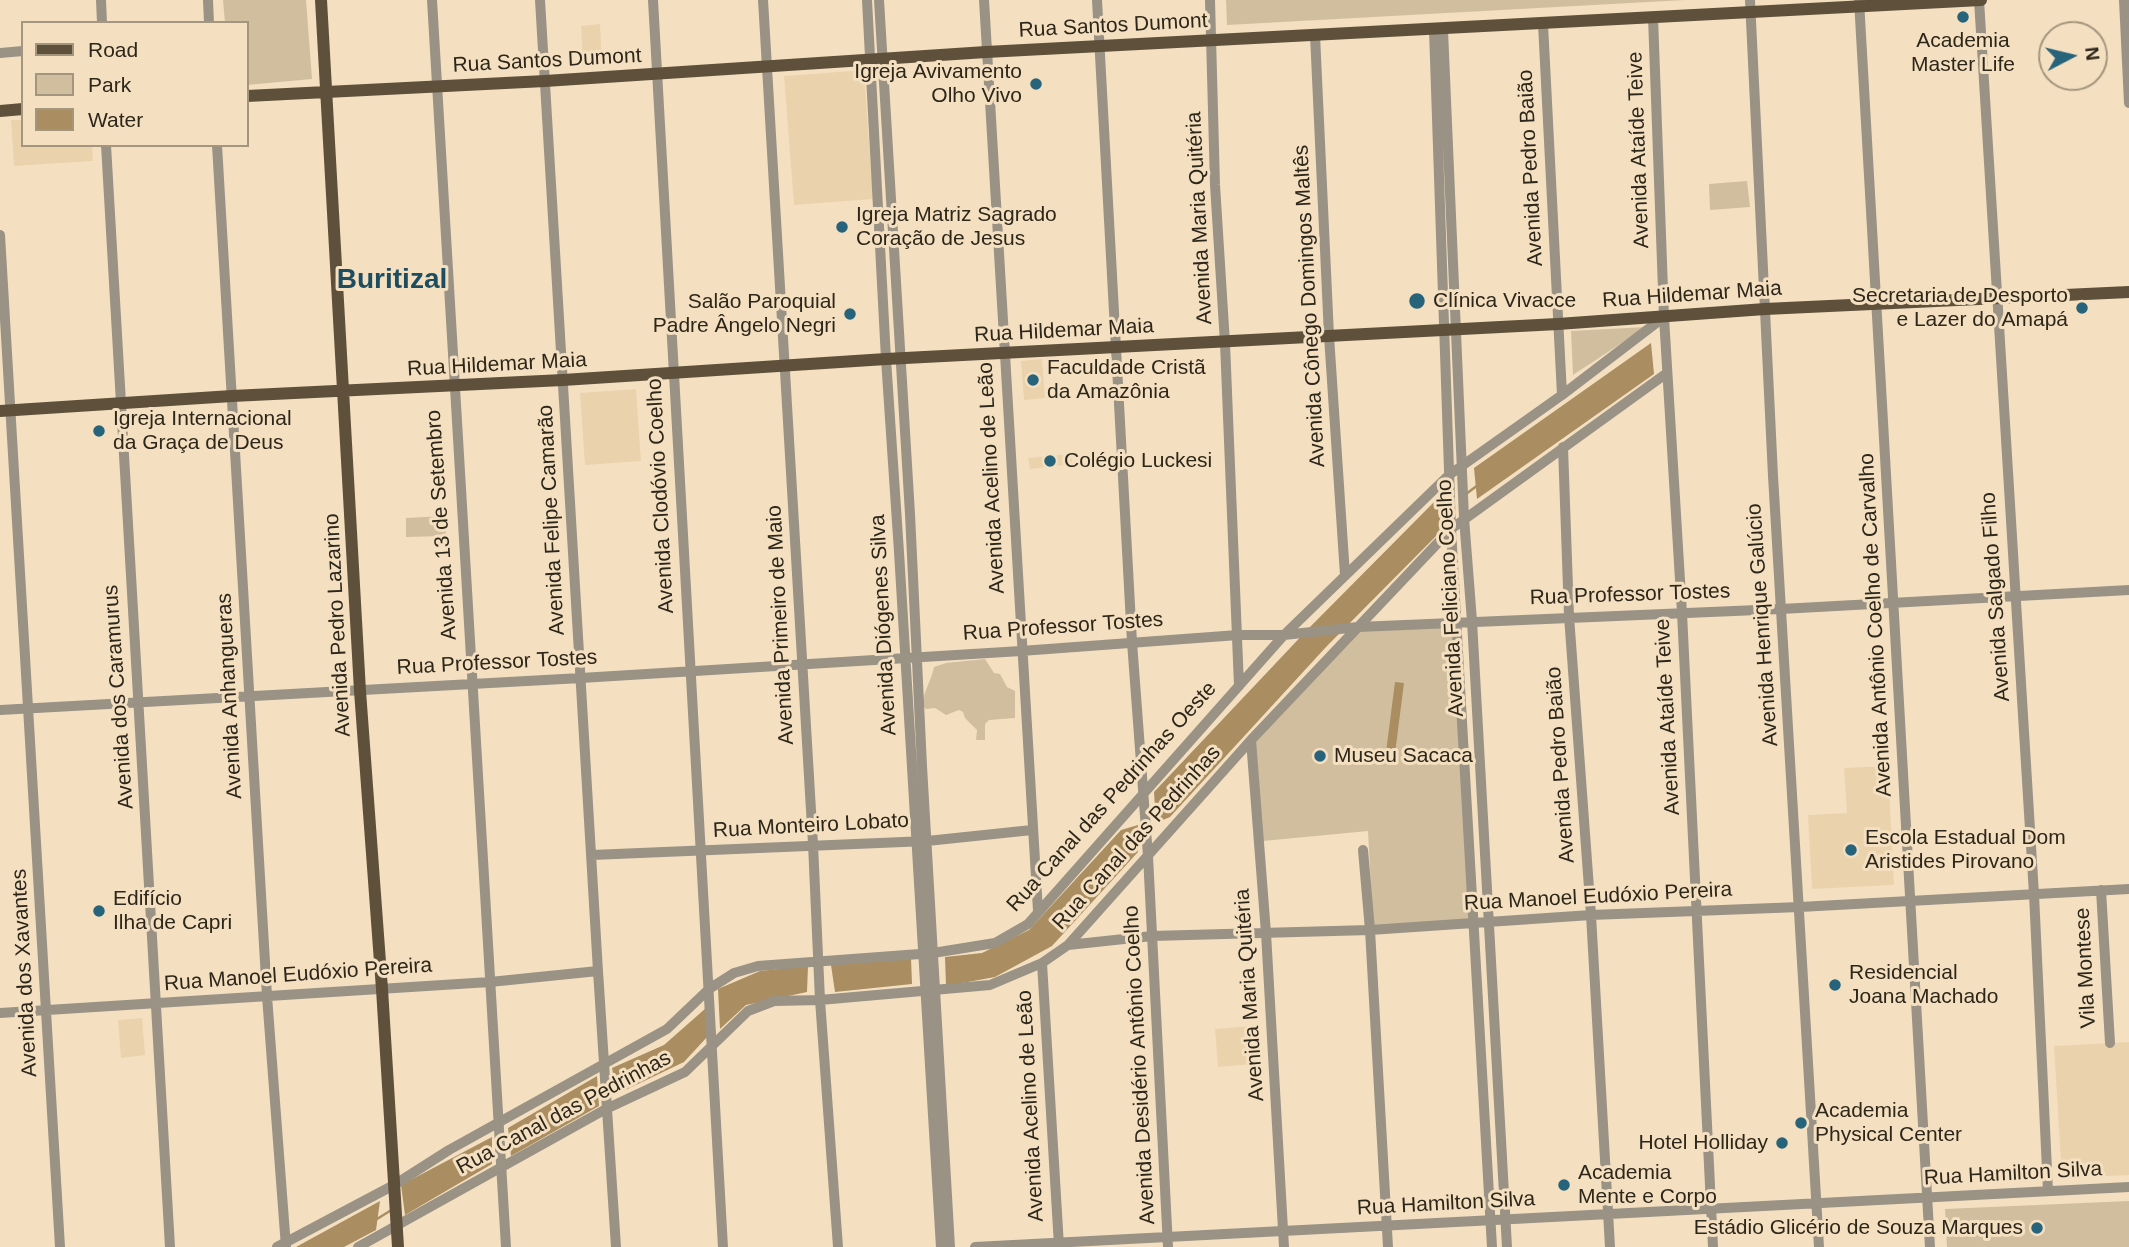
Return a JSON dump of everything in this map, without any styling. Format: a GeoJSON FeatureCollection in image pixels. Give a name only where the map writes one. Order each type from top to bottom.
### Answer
{"type":"FeatureCollection","features":[{"type":"Feature","properties":{"kind":"main road","name":"Avenida Pedro Lazarino"},"geometry":{"type":"LineString","coordinates":[[321,0],[360,691],[398,1247]]}},
{"type":"Feature","properties":{"kind":"main road","name":"Rua Santos Dumont"},"geometry":{"type":"LineString","coordinates":[[248,96],[545,81],[986,52],[1543,24],[1653,17],[1750,6],[1980,0]]}},
{"type":"Feature","properties":{"kind":"main road"},"geometry":{"type":"LineString","coordinates":[[0,111],[21,109]]}},
{"type":"Feature","properties":{"kind":"main road","name":"Rua Hildemar Maia"},"geometry":{"type":"LineString","coordinates":[[5,411],[232,396],[344,393],[673,374],[886,359],[1558,324],[1997,296],[2129,292]]}},
{"type":"Feature","properties":{"kind":"street"},"geometry":{"type":"LineString","coordinates":[[101,0],[102,21]]}},
{"type":"Feature","properties":{"kind":"street"},"geometry":{"type":"LineString","coordinates":[[208,0],[209,21]]}},
{"type":"Feature","properties":{"kind":"street","name":"Avenida 13 de Setembro"},"geometry":{"type":"LineString","coordinates":[[432,0],[501,1160]]}},
{"type":"Feature","properties":{"kind":"street","name":"Avenida Felipe Camarão"},"geometry":{"type":"LineString","coordinates":[[540,0],[616,1247]]}},
{"type":"Feature","properties":{"kind":"street","name":"Avenida Clodóvio Coelho"},"geometry":{"type":"LineString","coordinates":[[653,0],[713,1045]]}},
{"type":"Feature","properties":{"kind":"street","name":"Avenida Primeiro de Maio"},"geometry":{"type":"LineString","coordinates":[[763,0],[818,964],[838,1247]]}},
{"type":"Feature","properties":{"kind":"street","name":"Avenida Diógenes Silva"},"geometry":{"type":"LineString","coordinates":[[867,0],[876,59],[891,215],[910,514],[915,841],[928,957]]}},
{"type":"Feature","properties":{"kind":"street","name":"Avenida Diógenes Silva"},"geometry":{"type":"LineString","coordinates":[[879,0],[876,59],[879,215],[886,359],[897,515],[927,841],[928,957],[941,1247]]}},
{"type":"Feature","properties":{"kind":"street","name":"Avenida Acelino de Leão"},"geometry":{"type":"LineString","coordinates":[[984,0],[1038,911]]}},
{"type":"Feature","properties":{"kind":"street","name":"Avenida Desidério Antônio Coelho"},"geometry":{"type":"LineString","coordinates":[[1097,0],[1168,1242]]}},
{"type":"Feature","properties":{"kind":"street","name":"Avenida Maria Quitéria"},"geometry":{"type":"LineString","coordinates":[[1210,0],[1215,185],[1225,342],[1240,686]]}},
{"type":"Feature","properties":{"kind":"street","name":"Avenida Salgado Filho"},"geometry":{"type":"LineString","coordinates":[[1980,0],[2034,894],[2048,1191]]}},
{"type":"Feature","properties":{"kind":"street"},"geometry":{"type":"LineString","coordinates":[[2124,0],[2129,103]]}},
{"type":"Feature","properties":{"kind":"street","name":"Avenida Antônio Coelho de Carvalho"},"geometry":{"type":"LineString","coordinates":[[1860,3],[1930,1247]]}},
{"type":"Feature","properties":{"kind":"street","name":"Avenida Henrique Galúcio"},"geometry":{"type":"LineString","coordinates":[[1750,6],[1781,609],[1819,1247]]}},
{"type":"Feature","properties":{"kind":"street","name":"Avenida Ataíde Teive"},"geometry":{"type":"LineString","coordinates":[[1653,17],[1664,317],[1682,613],[1713,1247]]}},
{"type":"Feature","properties":{"kind":"street","name":"Avenida Pedro Baião"},"geometry":{"type":"LineString","coordinates":[[1543,24],[1562,395]]}},
{"type":"Feature","properties":{"kind":"street","name":"Avenida Feliciano Coelho"},"geometry":{"type":"LineString","coordinates":[[1438,30],[1451,330],[1472,621],[1507,1247]]}},
{"type":"Feature","properties":{"kind":"street","name":"Avenida Cônego Domingos Maltês"},"geometry":{"type":"LineString","coordinates":[[1315,35],[1329,337],[1345,575]]}},
{"type":"Feature","properties":{"kind":"street"},"geometry":{"type":"LineString","coordinates":[[0,53],[21,51]]}},
{"type":"Feature","properties":{"kind":"street","name":"Avenida dos Caramurus"},"geometry":{"type":"LineString","coordinates":[[106,147],[170,1247]]}},
{"type":"Feature","properties":{"kind":"street","name":"Avenida Anhangueras"},"geometry":{"type":"LineString","coordinates":[[217,147],[283,1246]]}},
{"type":"Feature","properties":{"kind":"street"},"geometry":{"type":"LineString","coordinates":[[879,215],[891,215]]}},
{"type":"Feature","properties":{"kind":"street","name":"Avenida dos Xavantes"},"geometry":{"type":"LineString","coordinates":[[0,235],[5,411],[29,708],[60,1247]]}},
{"type":"Feature","properties":{"kind":"street","name":"Rua Canal das Pedrinhas Oeste"},"geometry":{"type":"LineString","coordinates":[[498,1127],[605,1068],[667,1029],[734,974],[758,966],[928,957],[995,943],[1028,924],[1284,635],[1449,475],[1562,395],[1664,317]]}},
{"type":"Feature","properties":{"kind":"street","name":"Avenida Feliciano Coelho"},"geometry":{"type":"LineString","coordinates":[[1451,330],[1451,524],[1492,1247]]}},
{"type":"Feature","properties":{"kind":"street","name":"Rua Canal das Pedrinhas"},"geometry":{"type":"LineString","coordinates":[[358,1247],[397,1227],[501,1160],[606,1105],[685,1072],[748,1011],[774,1001],[820,995],[929,986],[990,985],[1042,963],[1068,945],[1251,740],[1451,524],[1464,518],[1667,373]]}},
{"type":"Feature","properties":{"kind":"street","name":"Avenida Pedro Baião"},"geometry":{"type":"LineString","coordinates":[[1563,447],[1569,616],[1591,915],[1610,1247]]}},
{"type":"Feature","properties":{"kind":"street"},"geometry":{"type":"LineString","coordinates":[[897,515],[910,514]]}},
{"type":"Feature","properties":{"kind":"street","name":"Rua Professor Tostes"},"geometry":{"type":"LineString","coordinates":[[0,710],[581,678],[1238,635],[1284,635],[1354,627],[1457,621],[1781,609],[2129,590]]}},
{"type":"Feature","properties":{"kind":"street","name":"Avenida Maria Quitéria"},"geometry":{"type":"LineString","coordinates":[[1251,740],[1266,933],[1284,1247]]}},
{"type":"Feature","properties":{"kind":"street","name":"Rua Monteiro Lobato"},"geometry":{"type":"LineString","coordinates":[[592,855],[927,841],[1032,830]]}},
{"type":"Feature","properties":{"kind":"street"},"geometry":{"type":"LineString","coordinates":[[1471,840],[1484,839]]}},
{"type":"Feature","properties":{"kind":"street"},"geometry":{"type":"LineString","coordinates":[[1363,850],[1388,1247]]}},
{"type":"Feature","properties":{"kind":"street","name":"Rua Manoel Eudóxio Pereira"},"geometry":{"type":"LineString","coordinates":[[1068,945],[1152,936],[1370,930],[1591,915],[2129,889]]}},
{"type":"Feature","properties":{"kind":"street","name":"Vila Montese"},"geometry":{"type":"LineString","coordinates":[[2101,890],[2110,1043]]}},
{"type":"Feature","properties":{"kind":"street","name":"Avenida Acelino de Leão"},"geometry":{"type":"LineString","coordinates":[[1042,963],[1059,1245]]}},
{"type":"Feature","properties":{"kind":"street","name":"Rua Manoel Eudóxio Pereira"},"geometry":{"type":"LineString","coordinates":[[0,1013],[490,982],[598,971]]}},
{"type":"Feature","properties":{"kind":"street","name":"Avenida Diógenes Silva"},"geometry":{"type":"LineString","coordinates":[[929,986],[950,1247]]}},
{"type":"Feature","properties":{"kind":"street"},"geometry":{"type":"LineString","coordinates":[[713,1045],[723,1247]]}},
{"type":"Feature","properties":{"kind":"street"},"geometry":{"type":"LineString","coordinates":[[1482,1078],[1497,1077]]}},
{"type":"Feature","properties":{"kind":"street","name":"Rua Canal das Pedrinhas"},"geometry":{"type":"LineString","coordinates":[[283,1246],[498,1127]]}},
{"type":"Feature","properties":{"kind":"street"},"geometry":{"type":"LineString","coordinates":[[501,1160],[506,1247]]}},
{"type":"Feature","properties":{"kind":"street","name":"Rua Hamilton Silva"},"geometry":{"type":"LineString","coordinates":[[975,1247],[1168,1242],[1283,1230],[1491,1222],[2129,1187]]}},
{"type":"Feature","properties":{"kind":"shaded area"},"geometry":{"type":"Polygon","coordinates":[[[600,24],[602,63],[583,64],[581,26],[600,24]]]}},
{"type":"Feature","properties":{"kind":"shaded area"},"geometry":{"type":"Polygon","coordinates":[[[864,70],[873,199],[794,205],[784,76],[864,70]]]}},
{"type":"Feature","properties":{"kind":"shaded area"},"geometry":{"type":"Polygon","coordinates":[[[11,120],[21,120],[21,147],[92,147],[93,161],[14,166],[11,120]]]}},
{"type":"Feature","properties":{"kind":"shaded area","name":"Faculdade Cristã da Amazônia"},"geometry":{"type":"Polygon","coordinates":[[[1042,359],[1045,398],[1024,400],[1021,361],[1042,359]]]}},
{"type":"Feature","properties":{"kind":"shaded area"},"geometry":{"type":"Polygon","coordinates":[[[636,389],[641,461],[585,465],[580,393],[636,389]]]}},
{"type":"Feature","properties":{"kind":"shaded area","name":"Colégio Luckesi"},"geometry":{"type":"Polygon","coordinates":[[[1071,454],[1072,464],[1030,469],[1028,458],[1071,454]]]}},
{"type":"Feature","properties":{"kind":"shaded area","name":"Escola Estadual Dom Aristides Pirovano"},"geometry":{"type":"Polygon","coordinates":[[[1888,766],[1894,885],[1812,889],[1808,815],[1847,813],[1844,768],[1888,766]]]}},
{"type":"Feature","properties":{"kind":"shaded area"},"geometry":{"type":"Polygon","coordinates":[[[142,1018],[145,1055],[121,1058],[118,1020],[142,1018]]]}},
{"type":"Feature","properties":{"kind":"shaded area"},"geometry":{"type":"Polygon","coordinates":[[[1250,1026],[1254,1064],[1218,1067],[1215,1029],[1250,1026]]]}},
{"type":"Feature","properties":{"kind":"shaded area"},"geometry":{"type":"Polygon","coordinates":[[[2129,1042],[2129,1175],[2062,1178],[2054,1046],[2129,1042]]]}},
{"type":"Feature","properties":{"kind":"green space"},"geometry":{"type":"Polygon","coordinates":[[[223,0],[306,0],[312,79],[248,85],[248,21],[225,21],[223,0]]]}},
{"type":"Feature","properties":{"kind":"green space"},"geometry":{"type":"Polygon","coordinates":[[[1226,0],[1685,0],[1227,25],[1226,0]]]}},
{"type":"Feature","properties":{"kind":"green space"},"geometry":{"type":"Polygon","coordinates":[[[1747,181],[1750,207],[1710,210],[1709,184],[1747,181]]]}},
{"type":"Feature","properties":{"kind":"green space"},"geometry":{"type":"Polygon","coordinates":[[[1646,327],[1573,375],[1571,331],[1646,327]]]}},
{"type":"Feature","properties":{"kind":"green space"},"geometry":{"type":"Polygon","coordinates":[[[445,516],[446,536],[406,537],[406,518],[445,516]]]}},
{"type":"Feature","properties":{"kind":"green space"},"geometry":{"type":"Polygon","coordinates":[[[1456,623],[1473,920],[1373,926],[1368,831],[1263,841],[1254,741],[1361,630],[1456,623]]]}},
{"type":"Feature","properties":{"kind":"green space"},"geometry":{"type":"Polygon","coordinates":[[[985,659],[994,673],[1000,674],[1007,687],[1015,691],[1015,718],[989,720],[985,724],[985,740],[976,740],[977,730],[965,718],[963,712],[959,710],[946,715],[935,708],[926,709],[922,705],[934,667],[985,659]]]}},
{"type":"Feature","properties":{"kind":"green space","name":"Estádio Glicério de Souza Marques"},"geometry":{"type":"Polygon","coordinates":[[[2129,1201],[2129,1247],[1947,1247],[1945,1209],[2129,1201]]]}},
{"type":"Feature","properties":{"kind":"water"},"geometry":{"type":"Polygon","coordinates":[[[1651,343],[1654,374],[1477,499],[1474,468],[1651,343]]]}},
{"type":"Feature","properties":{"kind":"water"},"geometry":{"type":"Polygon","coordinates":[[[1438,498],[1440,532],[1326,647],[1170,817],[1156,823],[1154,792],[1309,628],[1438,498]]]}},
{"type":"Feature","properties":{"kind":"water"},"geometry":{"type":"Polygon","coordinates":[[[1395,682],[1404,683],[1394,761],[1385,760],[1395,682]]]}},
{"type":"Feature","properties":{"kind":"water"},"geometry":{"type":"Polygon","coordinates":[[[1138,825],[1138,852],[1052,946],[995,977],[946,986],[945,957],[982,953],[1029,930],[1121,830],[1138,825]]]}},
{"type":"Feature","properties":{"kind":"water"},"geometry":{"type":"Polygon","coordinates":[[[911,958],[912,984],[835,992],[831,965],[911,958]]]}},
{"type":"Feature","properties":{"kind":"water"},"geometry":{"type":"Polygon","coordinates":[[[808,966],[807,992],[746,1005],[720,1029],[718,989],[760,971],[808,966]]]}},
{"type":"Feature","properties":{"kind":"water"},"geometry":{"type":"Polygon","coordinates":[[[706,1008],[708,1036],[684,1062],[617,1094],[612,1068],[664,1045],[706,1008]]]}},
{"type":"Feature","properties":{"kind":"water"},"geometry":{"type":"Polygon","coordinates":[[[597,1076],[599,1106],[511,1156],[508,1128],[597,1076]]]}},
{"type":"Feature","properties":{"kind":"water"},"geometry":{"type":"Polygon","coordinates":[[[492,1137],[492,1164],[405,1215],[401,1185],[492,1137]]]}},
{"type":"Feature","properties":{"kind":"water"},"geometry":{"type":"Polygon","coordinates":[[[380,1201],[376,1230],[344,1247],[296,1247],[380,1201]]]}},
{"type":"Feature","properties":{"kind":"waterway"},"geometry":{"type":"LineString","coordinates":[[1466,494],[1478,485]]}},
{"type":"Feature","properties":{"kind":"waterway"},"geometry":{"type":"LineString","coordinates":[[1438,520],[1448,509]]}},
{"type":"Feature","properties":{"kind":"waterway"},"geometry":{"type":"LineString","coordinates":[[377,1219],[393,1209]]}},
{"type":"Feature","properties":{"kind":"place","name":"Academia Master Life"},"geometry":{"type":"Point","coordinates":[1963,17]}},
{"type":"Feature","properties":{"kind":"place","name":"Igreja Avivamento Olho Vivo"},"geometry":{"type":"Point","coordinates":[1036,84]}},
{"type":"Feature","properties":{"kind":"place","name":"Igreja Matriz Sagrado Coração de Jesus"},"geometry":{"type":"Point","coordinates":[842,227]}},
{"type":"Feature","properties":{"kind":"place","name":"Clínica Vivacce"},"geometry":{"type":"Point","coordinates":[1417,301]}},
{"type":"Feature","properties":{"kind":"place","name":"Secretaria de Desporto e Lazer do Amapá"},"geometry":{"type":"Point","coordinates":[2082,308]}},
{"type":"Feature","properties":{"kind":"place","name":"Salão Paroquial Padre Ângelo Negri"},"geometry":{"type":"Point","coordinates":[850,314]}},
{"type":"Feature","properties":{"kind":"place","name":"Faculdade Cristã da Amazônia"},"geometry":{"type":"Point","coordinates":[1033,380]}},
{"type":"Feature","properties":{"kind":"place","name":"Igreja Internacional da Graça de Deus"},"geometry":{"type":"Point","coordinates":[99,431]}},
{"type":"Feature","properties":{"kind":"place","name":"Colégio Luckesi"},"geometry":{"type":"Point","coordinates":[1050,461]}},
{"type":"Feature","properties":{"kind":"place","name":"Museu Sacaca"},"geometry":{"type":"Point","coordinates":[1320,756]}},
{"type":"Feature","properties":{"kind":"place","name":"Escola Estadual Dom Aristides Pirovano"},"geometry":{"type":"Point","coordinates":[1851,850]}},
{"type":"Feature","properties":{"kind":"place","name":"Edifício Ilha de Capri"},"geometry":{"type":"Point","coordinates":[99,911]}},
{"type":"Feature","properties":{"kind":"place","name":"Residencial Joana Machado"},"geometry":{"type":"Point","coordinates":[1835,985]}},
{"type":"Feature","properties":{"kind":"place","name":"Academia Physical Center"},"geometry":{"type":"Point","coordinates":[1801,1123]}},
{"type":"Feature","properties":{"kind":"place","name":"Hotel Holliday"},"geometry":{"type":"Point","coordinates":[1782,1143]}},
{"type":"Feature","properties":{"kind":"place","name":"Academia Mente e Corpo"},"geometry":{"type":"Point","coordinates":[1564,1185]}},
{"type":"Feature","properties":{"kind":"place","name":"Estádio Glicério de Souza Marques"},"geometry":{"type":"Point","coordinates":[2037,1228]}},
{"type":"Feature","properties":{"kind":"district","name":"Buritizal"},"geometry":{"type":"Point","coordinates":[392,280]}}]}
